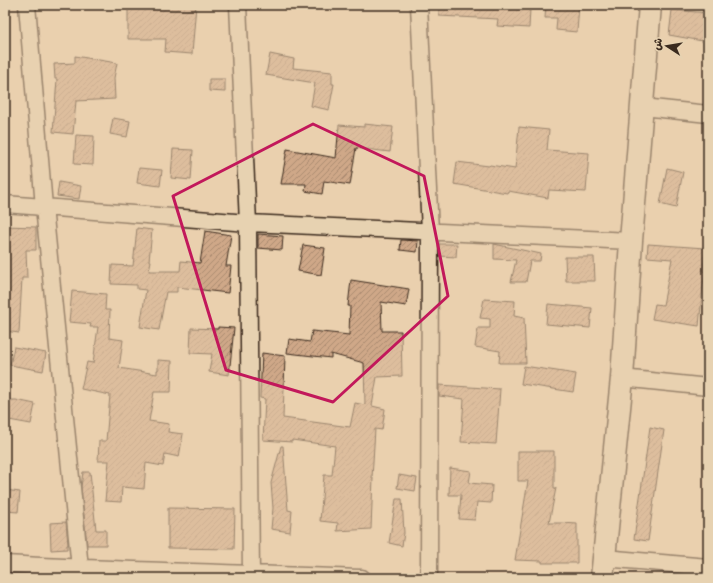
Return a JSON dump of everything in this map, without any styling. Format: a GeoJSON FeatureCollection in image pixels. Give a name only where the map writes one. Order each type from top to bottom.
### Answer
{"type":"FeatureCollection","features":[{"type":"Feature","properties":{"kind":"street"},"geometry":{"type":"LineString","coordinates":[[27,5],[44,207],[80,573]]}},
{"type":"Feature","properties":{"kind":"street"},"geometry":{"type":"LineString","coordinates":[[238,5],[248,223],[251,576]]}},
{"type":"Feature","properties":{"kind":"street"},"geometry":{"type":"LineString","coordinates":[[419,5],[430,231],[429,578]]}},
{"type":"Feature","properties":{"kind":"street"},"geometry":{"type":"LineString","coordinates":[[650,5],[622,378],[603,568],[708,567]]}},
{"type":"Feature","properties":{"kind":"street"},"geometry":{"type":"LineString","coordinates":[[642,107],[708,114]]}},
{"type":"Feature","properties":{"kind":"street"},"geometry":{"type":"LineString","coordinates":[[5,204],[248,223],[632,241]]}},
{"type":"Feature","properties":{"kind":"street"},"geometry":{"type":"LineString","coordinates":[[622,378],[708,386]]}},
{"type":"Feature","properties":{"kind":"street"},"geometry":{"type":"LineString","coordinates":[[5,564],[80,573],[362,578]]}},
{"type":"Feature","properties":{"kind":"highlighted area"},"geometry":{"type":"Polygon","coordinates":[[[313,124],[424,176],[448,296],[333,402],[226,370],[173,196],[313,124]]]}},
{"type":"Feature","properties":{"kind":"building"},"geometry":{"type":"Polygon","coordinates":[[[128,5],[196,5],[192,54],[165,52],[166,39],[128,39],[128,5]]]}},
{"type":"Feature","properties":{"kind":"building"},"geometry":{"type":"Polygon","coordinates":[[[439,5],[516,5],[516,9],[530,9],[529,28],[497,26],[498,19],[439,16],[439,5]]]}},
{"type":"Feature","properties":{"kind":"building"},"geometry":{"type":"Polygon","coordinates":[[[546,5],[579,5],[577,32],[556,30],[557,18],[545,18],[546,5]]]}},
{"type":"Feature","properties":{"kind":"building"},"geometry":{"type":"Polygon","coordinates":[[[672,10],[708,13],[708,42],[669,35],[672,10]]]}},
{"type":"Feature","properties":{"kind":"building"},"geometry":{"type":"Polygon","coordinates":[[[270,54],[294,59],[293,68],[332,72],[332,84],[334,84],[329,110],[311,106],[315,83],[266,75],[270,54]]]}},
{"type":"Feature","properties":{"kind":"building"},"geometry":{"type":"Polygon","coordinates":[[[75,56],[117,63],[114,78],[115,99],[76,101],[73,134],[53,132],[57,79],[55,79],[54,64],[75,63],[75,56]]]}},
{"type":"Feature","properties":{"kind":"building"},"geometry":{"type":"Polygon","coordinates":[[[209,79],[225,79],[225,92],[209,91],[209,79]]]}},
{"type":"Feature","properties":{"kind":"building"},"geometry":{"type":"Polygon","coordinates":[[[113,118],[130,121],[127,137],[110,134],[113,118]]]}},
{"type":"Feature","properties":{"kind":"building"},"geometry":{"type":"Polygon","coordinates":[[[364,124],[393,127],[390,152],[356,148],[350,185],[324,181],[322,194],[305,191],[306,184],[281,184],[287,149],[336,158],[339,125],[364,127],[364,124]]]}},
{"type":"Feature","properties":{"kind":"building"},"geometry":{"type":"Polygon","coordinates":[[[519,127],[549,130],[547,150],[589,153],[586,192],[549,190],[548,198],[454,184],[457,162],[515,169],[519,127]]]}},
{"type":"Feature","properties":{"kind":"building"},"geometry":{"type":"Polygon","coordinates":[[[76,135],[94,136],[93,165],[74,164],[76,135]]]}},
{"type":"Feature","properties":{"kind":"building"},"geometry":{"type":"Polygon","coordinates":[[[173,149],[193,150],[191,180],[171,178],[173,149]]]}},
{"type":"Feature","properties":{"kind":"building"},"geometry":{"type":"Polygon","coordinates":[[[139,168],[162,170],[160,186],[137,183],[139,168]]]}},
{"type":"Feature","properties":{"kind":"building"},"geometry":{"type":"Polygon","coordinates":[[[667,168],[683,172],[676,208],[660,204],[667,168]]]}},
{"type":"Feature","properties":{"kind":"building"},"geometry":{"type":"Polygon","coordinates":[[[59,182],[81,186],[79,199],[57,196],[59,182]]]}},
{"type":"Feature","properties":{"kind":"building"},"geometry":{"type":"Polygon","coordinates":[[[5,226],[36,227],[36,250],[26,250],[27,278],[22,278],[19,333],[5,331],[5,226]]]}},
{"type":"Feature","properties":{"kind":"building"},"geometry":{"type":"Polygon","coordinates":[[[137,228],[152,230],[149,261],[151,261],[149,271],[180,271],[181,261],[200,263],[205,231],[231,235],[226,266],[231,266],[228,293],[177,287],[177,292],[166,292],[159,330],[140,327],[146,290],[137,289],[137,285],[111,284],[112,265],[133,266],[137,228]]]}},
{"type":"Feature","properties":{"kind":"building"},"geometry":{"type":"Polygon","coordinates":[[[258,234],[283,236],[282,250],[258,248],[258,234]]]}},
{"type":"Feature","properties":{"kind":"building"},"geometry":{"type":"Polygon","coordinates":[[[401,240],[418,241],[417,252],[400,250],[401,240]]]}},
{"type":"Feature","properties":{"kind":"building"},"geometry":{"type":"Polygon","coordinates":[[[439,244],[457,244],[456,257],[439,256],[439,244]]]}},
{"type":"Feature","properties":{"kind":"building"},"geometry":{"type":"Polygon","coordinates":[[[494,244],[541,254],[540,261],[530,261],[526,282],[511,282],[516,260],[494,259],[494,244]]]}},
{"type":"Feature","properties":{"kind":"building"},"geometry":{"type":"Polygon","coordinates":[[[648,244],[705,248],[703,271],[705,272],[699,326],[652,319],[655,304],[663,305],[672,259],[647,257],[648,244]]]}},
{"type":"Feature","properties":{"kind":"building"},"geometry":{"type":"Polygon","coordinates":[[[303,245],[325,248],[321,275],[298,271],[303,245]]]}},
{"type":"Feature","properties":{"kind":"building"},"geometry":{"type":"Polygon","coordinates":[[[565,257],[594,257],[595,281],[566,281],[565,257]]]}},
{"type":"Feature","properties":{"kind":"building"},"geometry":{"type":"Polygon","coordinates":[[[351,280],[409,289],[406,306],[381,302],[382,331],[401,331],[402,376],[377,377],[372,406],[385,409],[382,430],[375,429],[371,529],[337,531],[338,523],[320,521],[324,475],[332,475],[335,446],[292,440],[292,442],[263,440],[265,399],[260,398],[262,353],[285,356],[283,418],[350,427],[355,403],[365,405],[364,363],[331,354],[331,358],[287,353],[289,339],[310,342],[312,331],[349,335],[350,306],[348,306],[351,280]]]}},
{"type":"Feature","properties":{"kind":"building"},"geometry":{"type":"Polygon","coordinates":[[[72,291],[106,294],[105,310],[110,310],[109,338],[123,340],[119,368],[157,374],[158,360],[172,361],[171,392],[154,392],[149,421],[169,424],[168,432],[183,434],[179,457],[165,454],[163,466],[146,463],[144,489],[122,487],[121,502],[105,501],[109,461],[98,461],[99,441],[106,441],[110,395],[81,389],[87,362],[93,363],[98,327],[90,327],[91,324],[69,322],[72,291]]]}},
{"type":"Feature","properties":{"kind":"building"},"geometry":{"type":"Polygon","coordinates":[[[484,299],[515,301],[514,316],[524,318],[526,363],[499,363],[500,351],[475,347],[478,328],[490,328],[490,319],[480,318],[484,299]]]}},
{"type":"Feature","properties":{"kind":"building"},"geometry":{"type":"Polygon","coordinates":[[[548,304],[592,308],[590,328],[546,324],[548,304]]]}},
{"type":"Feature","properties":{"kind":"building"},"geometry":{"type":"Polygon","coordinates":[[[218,327],[234,328],[229,375],[209,372],[212,354],[190,353],[191,328],[218,329],[218,327]]]}},
{"type":"Feature","properties":{"kind":"building"},"geometry":{"type":"Polygon","coordinates":[[[14,347],[46,353],[43,371],[10,365],[14,347]]]}},
{"type":"Feature","properties":{"kind":"building"},"geometry":{"type":"Polygon","coordinates":[[[524,366],[576,374],[573,392],[521,384],[524,366]]]}},
{"type":"Feature","properties":{"kind":"building"},"geometry":{"type":"Polygon","coordinates":[[[439,385],[500,389],[496,444],[461,442],[464,399],[439,396],[439,385]]]}},
{"type":"Feature","properties":{"kind":"building"},"geometry":{"type":"Polygon","coordinates":[[[5,400],[16,400],[35,404],[31,424],[9,420],[10,416],[5,416],[5,400]]]}},
{"type":"Feature","properties":{"kind":"building"},"geometry":{"type":"Polygon","coordinates":[[[650,427],[664,430],[648,541],[634,539],[650,427]]]}},
{"type":"Feature","properties":{"kind":"building"},"geometry":{"type":"Polygon","coordinates":[[[281,446],[283,446],[288,510],[292,511],[290,532],[271,529],[273,508],[271,483],[281,446]]]}},
{"type":"Feature","properties":{"kind":"building"},"geometry":{"type":"Polygon","coordinates":[[[518,451],[554,451],[554,488],[556,488],[549,523],[577,524],[577,563],[542,563],[542,561],[515,560],[528,481],[518,481],[518,451]]]}},
{"type":"Feature","properties":{"kind":"building"},"geometry":{"type":"Polygon","coordinates":[[[450,468],[471,471],[469,483],[492,485],[491,503],[477,502],[475,520],[459,519],[461,495],[449,495],[450,468]]]}},
{"type":"Feature","properties":{"kind":"building"},"geometry":{"type":"Polygon","coordinates":[[[83,472],[90,472],[96,530],[106,530],[106,545],[87,545],[81,487],[83,472]]]}},
{"type":"Feature","properties":{"kind":"building"},"geometry":{"type":"Polygon","coordinates":[[[399,475],[417,478],[415,491],[397,488],[399,475]]]}},
{"type":"Feature","properties":{"kind":"building"},"geometry":{"type":"Polygon","coordinates":[[[5,490],[20,492],[18,512],[5,511],[5,490]]]}},
{"type":"Feature","properties":{"kind":"building"},"geometry":{"type":"Polygon","coordinates":[[[396,499],[402,499],[404,533],[402,546],[389,543],[396,499]]]}},
{"type":"Feature","properties":{"kind":"building"},"geometry":{"type":"Polygon","coordinates":[[[168,508],[235,509],[234,549],[168,548],[168,508]]]}},
{"type":"Feature","properties":{"kind":"building"},"geometry":{"type":"Polygon","coordinates":[[[66,522],[67,549],[51,550],[50,523],[66,522]]]}}]}
